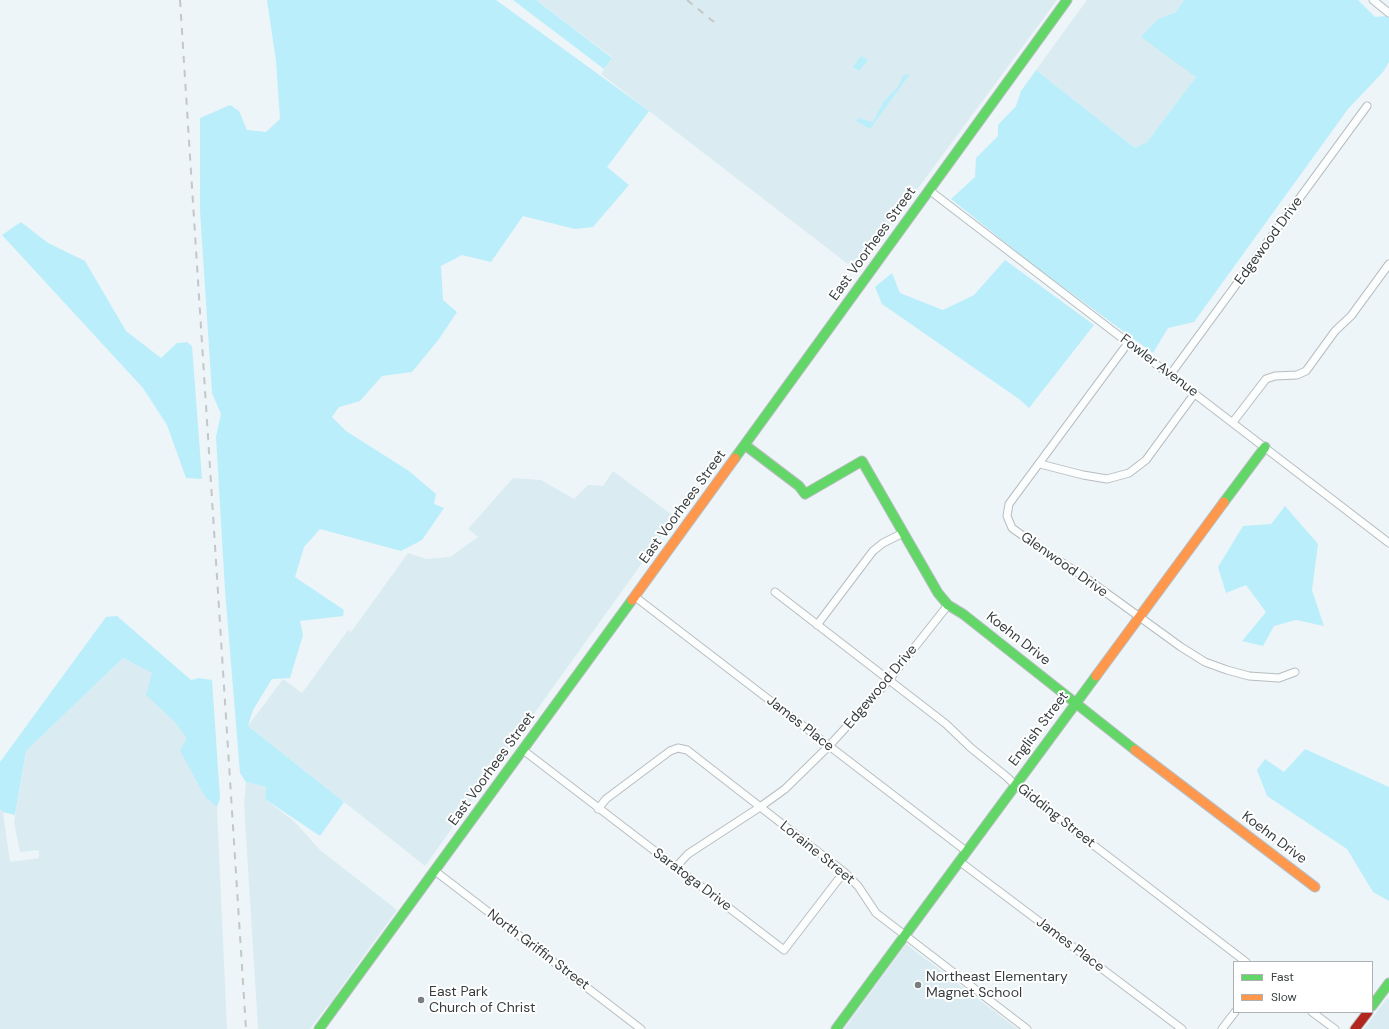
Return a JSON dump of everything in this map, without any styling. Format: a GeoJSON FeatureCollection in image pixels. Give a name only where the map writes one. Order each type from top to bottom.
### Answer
{"type":"FeatureCollection","features":[{"type":"Feature","properties":{"kind":"street","name":"East Voorhees Street"},"geometry":{"type":"LineString","coordinates":[[319,1029],[1067,0]]}},
{"type":"Feature","properties":{"kind":"street"},"geometry":{"type":"LineString","coordinates":[[1373,0],[1389,13]]}},
{"type":"Feature","properties":{"kind":"street","name":"Edgewood Drive"},"geometry":{"type":"LineString","coordinates":[[1170,375],[1367,106]]}},
{"type":"Feature","properties":{"kind":"street","name":"Fowler Avenue"},"geometry":{"type":"LineString","coordinates":[[929,190],[1389,543]]}},
{"type":"Feature","properties":{"kind":"street"},"geometry":{"type":"LineString","coordinates":[[1233,422],[1266,379],[1275,376],[1297,375],[1306,371],[1335,331],[1351,316],[1389,264]]}},
{"type":"Feature","properties":{"kind":"street","name":"Glenwood Drive"},"geometry":{"type":"LineString","coordinates":[[1128,343],[1009,504],[1007,516],[1012,528],[1050,555],[1084,576],[1181,647],[1205,662],[1249,676],[1279,678],[1295,672]]}},
{"type":"Feature","properties":{"kind":"street"},"geometry":{"type":"LineString","coordinates":[[1040,464],[1107,480],[1130,474],[1146,460],[1195,393]]}},
{"type":"Feature","properties":{"kind":"street","name":"Koehn Drive"},"geometry":{"type":"LineString","coordinates":[[745,445],[799,486],[805,494],[862,461],[938,592],[948,605],[963,614],[1315,887]]}},
{"type":"Feature","properties":{"kind":"street","name":"English Street"},"geometry":{"type":"LineString","coordinates":[[836,1029],[1265,447]]}},
{"type":"Feature","properties":{"kind":"street"},"geometry":{"type":"LineString","coordinates":[[817,625],[873,552],[883,543],[903,533]]}},
{"type":"Feature","properties":{"kind":"street","name":"Gidding Street"},"geometry":{"type":"LineString","coordinates":[[775,592],[888,681],[946,724],[971,748],[1015,785],[1245,961]]}},
{"type":"Feature","properties":{"kind":"street","name":"James Place"},"geometry":{"type":"LineString","coordinates":[[634,596],[966,851]]}},
{"type":"Feature","properties":{"kind":"street","name":"Edgewood Drive"},"geometry":{"type":"LineString","coordinates":[[676,867],[688,854],[785,789],[829,746],[888,681],[948,605]]}},
{"type":"Feature","properties":{"kind":"street","name":"Loraine Street"},"geometry":{"type":"LineString","coordinates":[[598,809],[606,799],[618,789],[670,751],[678,748],[687,750],[844,872],[858,886],[876,913],[1027,1029]]}},
{"type":"Feature","properties":{"kind":"street","name":"Saratoga Drive"},"geometry":{"type":"LineString","coordinates":[[523,750],[598,809],[784,950],[844,872]]}},
{"type":"Feature","properties":{"kind":"street","name":"James Place"},"geometry":{"type":"LineString","coordinates":[[959,861],[1182,1029]]}},
{"type":"Feature","properties":{"kind":"street","name":"North Griffin Street"},"geometry":{"type":"LineString","coordinates":[[435,871],[641,1029]]}},
{"type":"Feature","properties":{"kind":"street"},"geometry":{"type":"LineString","coordinates":[[1373,1005],[1389,983]]}},
{"type":"Feature","properties":{"kind":"street"},"geometry":{"type":"LineString","coordinates":[[1222,1029],[1234,1013]]}},
{"type":"Feature","properties":{"kind":"street"},"geometry":{"type":"LineString","coordinates":[[1313,1013],[1335,1029]]}},
{"type":"Feature","properties":{"kind":"street"},"geometry":{"type":"LineString","coordinates":[[1355,1029],[1367,1013]]}},
{"type":"Feature","properties":{"kind":"shaded area"},"geometry":{"type":"Polygon","coordinates":[[[267,0],[496,0],[649,111],[607,167],[629,185],[593,227],[575,229],[523,216],[491,262],[462,255],[441,266],[443,300],[457,312],[439,339],[412,372],[382,376],[360,401],[339,407],[332,417],[346,431],[409,471],[436,494],[434,504],[444,508],[422,540],[401,551],[320,529],[304,547],[295,577],[344,610],[343,616],[300,621],[303,635],[290,678],[272,679],[253,710],[248,726],[344,802],[320,836],[265,799],[266,787],[246,782],[240,773],[225,590],[216,437],[221,414],[212,393],[200,211],[200,118],[230,105],[239,111],[247,130],[266,132],[280,119],[276,61],[267,0]]]}},
{"type":"Feature","properties":{"kind":"shaded area"},"geometry":{"type":"Polygon","coordinates":[[[513,0],[536,0],[612,58],[604,69],[513,0]]]}},
{"type":"Feature","properties":{"kind":"shaded area"},"geometry":{"type":"Polygon","coordinates":[[[536,0],[1057,0],[857,271],[601,74],[612,57],[536,0]]]}},
{"type":"Feature","properties":{"kind":"shaded area"},"geometry":{"type":"Polygon","coordinates":[[[1087,0],[1184,0],[1176,12],[1158,19],[1196,77],[1147,142],[1135,148],[1036,70],[1087,0]]]}},
{"type":"Feature","properties":{"kind":"shaded area"},"geometry":{"type":"Polygon","coordinates":[[[1184,0],[1358,0],[1375,17],[1386,16],[1389,18],[1389,62],[1383,72],[1348,109],[1194,322],[1168,328],[1153,353],[1033,265],[951,199],[975,177],[976,158],[998,136],[998,125],[1016,106],[1021,91],[1036,70],[1135,148],[1147,142],[1196,77],[1141,37],[1158,19],[1176,12],[1184,0]]]}},
{"type":"Feature","properties":{"kind":"shaded area"},"geometry":{"type":"Polygon","coordinates":[[[861,56],[868,60],[859,71],[853,67],[861,56]]]}},
{"type":"Feature","properties":{"kind":"shaded area"},"geometry":{"type":"Polygon","coordinates":[[[910,74],[870,129],[856,121],[859,118],[873,122],[884,101],[898,87],[903,75],[910,74]]]}},
{"type":"Feature","properties":{"kind":"shaded area"},"geometry":{"type":"Polygon","coordinates":[[[21,222],[48,243],[85,261],[126,331],[161,358],[177,343],[187,342],[192,346],[202,479],[186,478],[167,425],[143,388],[2,235],[21,222]]]}},
{"type":"Feature","properties":{"kind":"shaded area"},"geometry":{"type":"Polygon","coordinates":[[[1005,260],[1094,325],[1029,408],[1019,399],[882,304],[875,287],[892,273],[900,293],[943,310],[974,295],[1005,260]]]}},
{"type":"Feature","properties":{"kind":"shaded area"},"geometry":{"type":"Polygon","coordinates":[[[613,471],[675,517],[425,866],[248,726],[283,679],[302,693],[348,630],[351,632],[408,553],[426,559],[450,557],[478,537],[468,529],[513,478],[541,480],[574,499],[588,485],[603,486],[613,471]]]}},
{"type":"Feature","properties":{"kind":"shaded area"},"geometry":{"type":"Polygon","coordinates":[[[1285,506],[1318,544],[1312,590],[1324,626],[1296,620],[1274,626],[1263,646],[1242,641],[1266,612],[1246,585],[1226,593],[1218,567],[1243,526],[1271,524],[1285,506]]]}},
{"type":"Feature","properties":{"kind":"shaded area"},"geometry":{"type":"Polygon","coordinates":[[[117,616],[191,680],[199,678],[212,680],[220,798],[217,807],[206,798],[180,751],[187,738],[174,721],[146,695],[152,673],[123,658],[26,751],[15,815],[3,812],[0,809],[0,762],[106,617],[117,616]]]}},
{"type":"Feature","properties":{"kind":"shaded area"},"geometry":{"type":"Polygon","coordinates":[[[123,658],[152,673],[174,721],[188,738],[206,798],[217,807],[227,1029],[0,1029],[0,809],[3,812],[10,862],[39,858],[39,850],[20,852],[14,823],[26,751],[123,658]]]}},
{"type":"Feature","properties":{"kind":"shaded area"},"geometry":{"type":"Polygon","coordinates":[[[1305,749],[1389,787],[1389,901],[1373,892],[1347,849],[1267,796],[1257,770],[1265,759],[1284,772],[1305,749]]]}},
{"type":"Feature","properties":{"kind":"shaded area"},"geometry":{"type":"Polygon","coordinates":[[[246,782],[266,787],[265,799],[295,822],[320,850],[397,910],[337,993],[334,1001],[327,1006],[310,1029],[258,1029],[244,803],[246,782]]]}},
{"type":"Feature","properties":{"kind":"shaded area","name":"Northeast Elementary Magnet School"},"geometry":{"type":"Polygon","coordinates":[[[906,944],[1015,1027],[1018,1029],[844,1029],[906,944]]]}},
{"type":"Feature","properties":{"kind":"shaded area"},"geometry":{"type":"Polygon","coordinates":[[[1387,998],[1389,1000],[1389,1029],[1364,1029],[1387,998]]]}},
{"type":"Feature","properties":{"kind":"railway"},"geometry":{"type":"LineString","coordinates":[[180,0],[246,1029]]}},
{"type":"Feature","properties":{"kind":"railway"},"geometry":{"type":"LineString","coordinates":[[687,0],[714,22]]}},
{"type":"Feature","properties":{"kind":"traffic: fast"},"geometry":{"type":"LineString","coordinates":[[735,458],[1067,0]]}},
{"type":"Feature","properties":{"kind":"traffic: fast"},"geometry":{"type":"LineString","coordinates":[[745,445],[799,486],[805,494],[862,461],[938,593],[948,605],[963,614],[1135,750]]}},
{"type":"Feature","properties":{"kind":"traffic: fast"},"geometry":{"type":"LineString","coordinates":[[1224,502],[1265,447]]}},
{"type":"Feature","properties":{"kind":"traffic: fast"},"geometry":{"type":"LineString","coordinates":[[319,1029],[632,600]]}},
{"type":"Feature","properties":{"kind":"traffic: fast"},"geometry":{"type":"LineString","coordinates":[[836,1029],[1096,676]]}},
{"type":"Feature","properties":{"kind":"traffic: fast"},"geometry":{"type":"LineString","coordinates":[[1373,1005],[1389,983]]}},
{"type":"Feature","properties":{"kind":"traffic: slow"},"geometry":{"type":"LineString","coordinates":[[632,600],[735,458]]}},
{"type":"Feature","properties":{"kind":"traffic: slow"},"geometry":{"type":"LineString","coordinates":[[1096,676],[1224,502]]}},
{"type":"Feature","properties":{"kind":"traffic: slow"},"geometry":{"type":"LineString","coordinates":[[1135,750],[1315,887]]}},
{"type":"Feature","properties":{"kind":"traffic: jam"},"geometry":{"type":"LineString","coordinates":[[1355,1029],[1367,1013]]}},
{"type":"Feature","properties":{"kind":"place","name":"Northeast Elementary Magnet School"},"geometry":{"type":"Point","coordinates":[918,985]}},
{"type":"Feature","properties":{"kind":"place","name":"East Park Church of Christ"},"geometry":{"type":"Point","coordinates":[421,1000]}}]}
